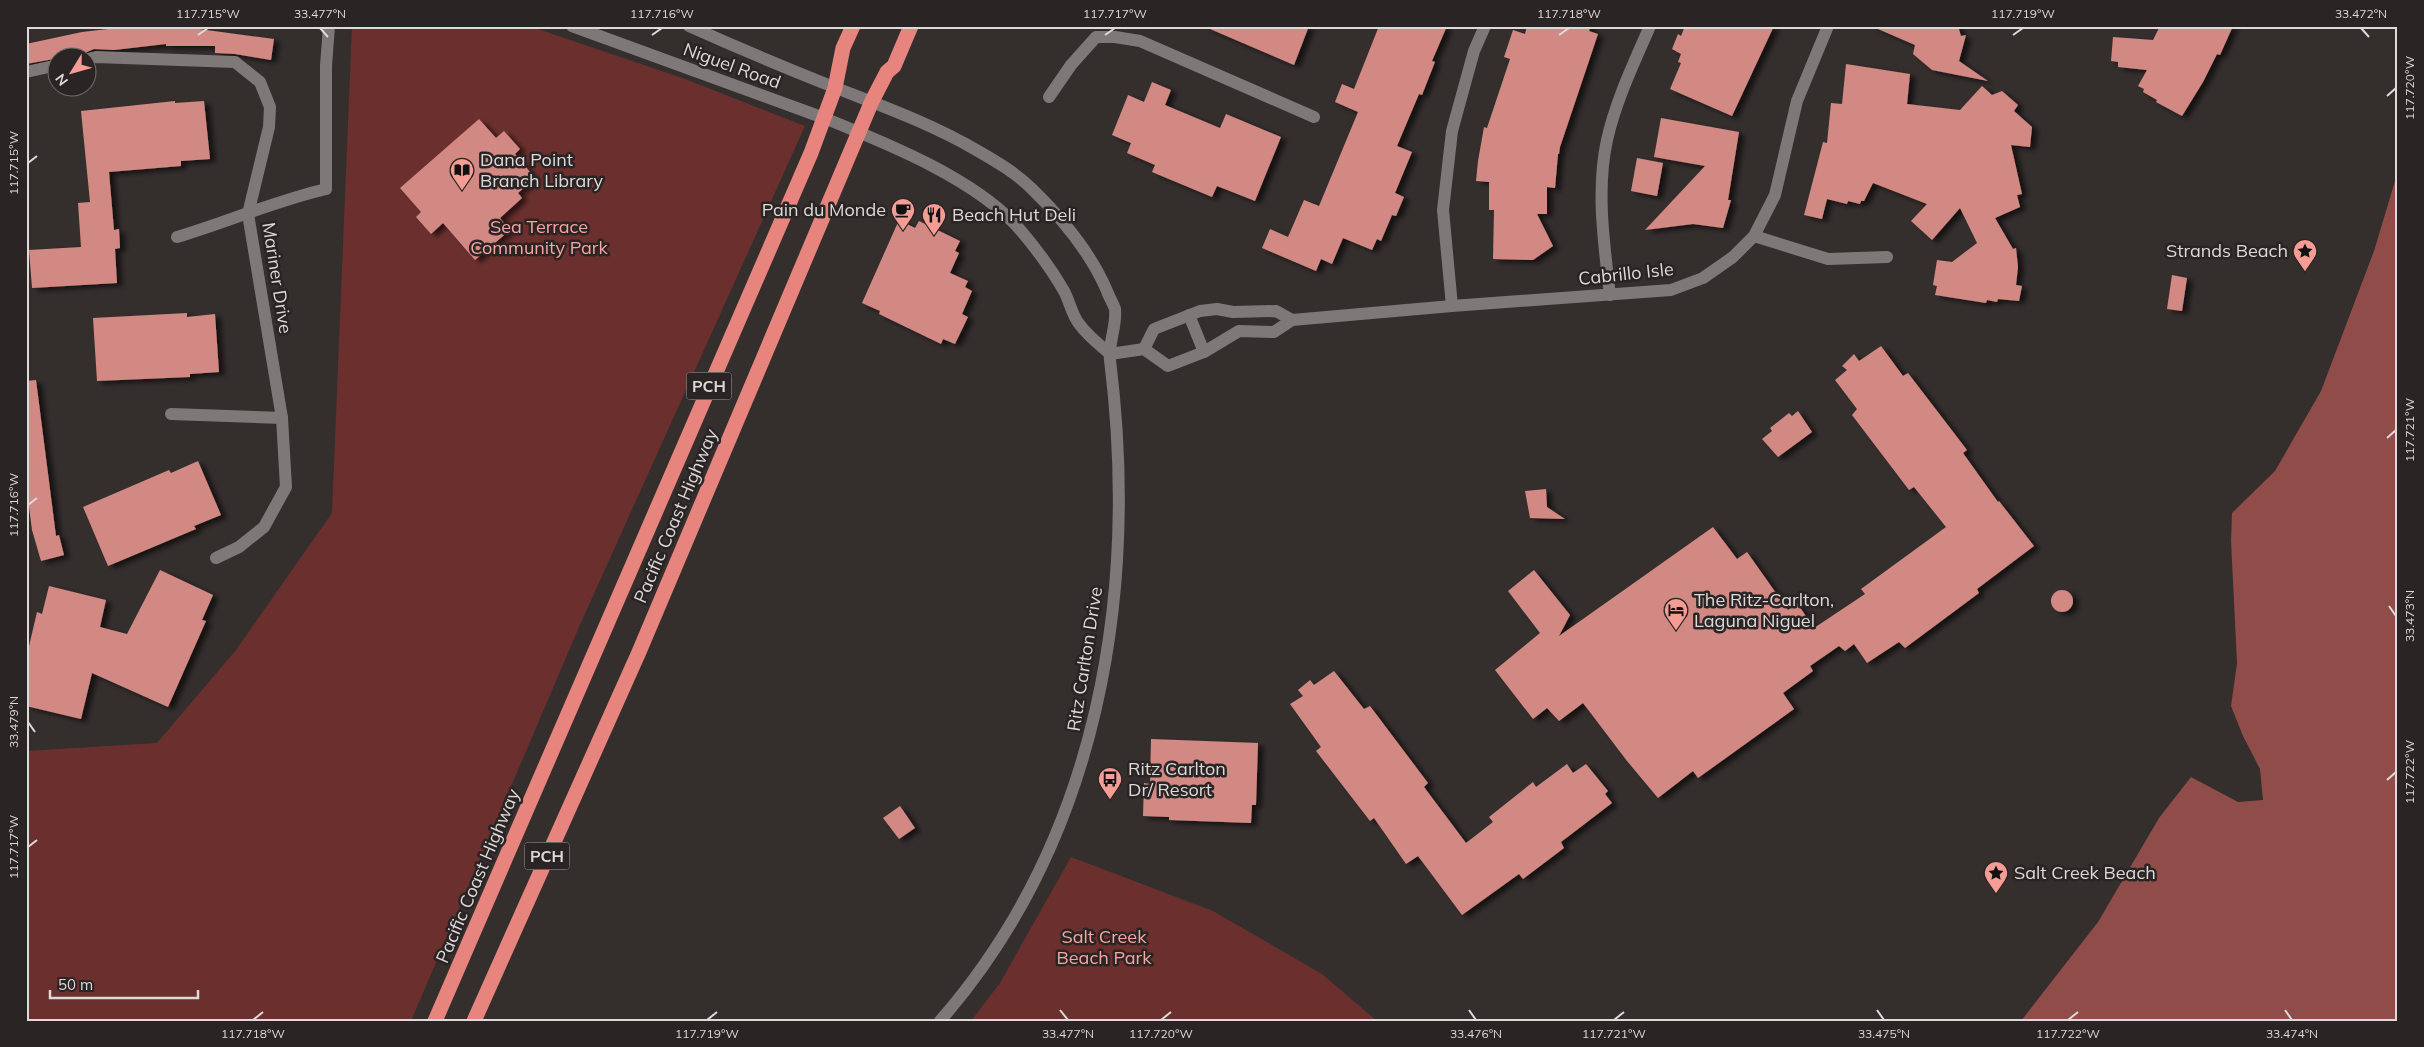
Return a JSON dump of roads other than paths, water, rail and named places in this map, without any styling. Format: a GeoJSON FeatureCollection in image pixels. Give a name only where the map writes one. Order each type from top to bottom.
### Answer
{"type":"FeatureCollection","features":[{"type":"Feature","properties":{"kind":"highway","name":"Pacific Coast Highway"},"geometry":{"type":"LineString","coordinates":[[435,1021],[811,153],[835,88],[843,48],[853,26]]}},
{"type":"Feature","properties":{"kind":"highway","name":"Pacific Coast Highway"},"geometry":{"type":"LineString","coordinates":[[474,1021],[639,652],[858,132],[887,72],[894,66],[911,26]]}},
{"type":"Feature","properties":{"kind":"street","name":"Mariner Drive"},"geometry":{"type":"LineString","coordinates":[[216,558],[239,547],[264,527],[286,487],[282,418],[248,214],[292,197],[326,189],[326,66],[329,26]]}},
{"type":"Feature","properties":{"kind":"street","name":"Niguel Road"},"geometry":{"type":"LineString","coordinates":[[572,26],[858,132]]}},
{"type":"Feature","properties":{"kind":"street","name":"Niguel Road"},"geometry":{"type":"LineString","coordinates":[[688,26],[835,88],[872,101]]}},
{"type":"Feature","properties":{"kind":"street"},"geometry":{"type":"LineString","coordinates":[[1452,306],[1443,210],[1445,191],[1452,132],[1474,51],[1485,26]]}},
{"type":"Feature","properties":{"kind":"street"},"geometry":{"type":"LineString","coordinates":[[1610,295],[1602,233],[1602,184],[1607,140],[1620,95],[1650,26]]}},
{"type":"Feature","properties":{"kind":"street","name":"Cabrillo Isle"},"geometry":{"type":"LineString","coordinates":[[1239,331],[1274,332],[1292,320],[1671,290],[1703,278],[1733,256],[1754,236],[1775,195],[1797,100],[1828,26]]}},
{"type":"Feature","properties":{"kind":"street"},"geometry":{"type":"LineString","coordinates":[[1049,96],[1070,65],[1096,37],[1115,37],[1140,41],[1314,117]]}},
{"type":"Feature","properties":{"kind":"street"},"geometry":{"type":"LineString","coordinates":[[98,57],[235,62],[260,82],[270,107],[269,128],[248,214],[177,236]]}},
{"type":"Feature","properties":{"kind":"street"},"geometry":{"type":"LineString","coordinates":[[26,72],[48,67]]}},
{"type":"Feature","properties":{"kind":"street","name":"Ritz Carlton Drive"},"geometry":{"type":"LineString","coordinates":[[872,101],[957,139],[1008,168],[1030,187],[1076,237],[1098,272],[1115,310],[1110,354],[1117,408],[1119,512],[1113,603],[1100,693],[1088,744],[1050,850],[1033,882],[995,948],[958,1000],[940,1021]]}},
{"type":"Feature","properties":{"kind":"street"},"geometry":{"type":"LineString","coordinates":[[858,132],[955,178],[1000,209],[1044,259],[1064,292],[1079,325],[1110,354],[1144,350],[1168,366],[1204,352],[1239,331],[1233,312]]}},
{"type":"Feature","properties":{"kind":"street"},"geometry":{"type":"LineString","coordinates":[[1754,236],[1828,259],[1886,257]]}},
{"type":"Feature","properties":{"kind":"street","name":"Cabrillo Isle"},"geometry":{"type":"LineString","coordinates":[[1144,350],[1154,329],[1189,315],[1217,309],[1233,312],[1276,311],[1292,320]]}},
{"type":"Feature","properties":{"kind":"street"},"geometry":{"type":"LineString","coordinates":[[1189,315],[1204,352]]}},
{"type":"Feature","properties":{"kind":"street"},"geometry":{"type":"LineString","coordinates":[[171,414],[282,418]]}},
{"type":"Feature","properties":{"kind":"place","name":"Dana Point Branch Library"},"geometry":{"type":"Point","coordinates":[462,191]}},
{"type":"Feature","properties":{"kind":"place","name":"Pain du Monde"},"geometry":{"type":"Point","coordinates":[903,231]}},
{"type":"Feature","properties":{"kind":"place","name":"Beach Hut Deli"},"geometry":{"type":"Point","coordinates":[934,236]}},
{"type":"Feature","properties":{"kind":"place","name":"Strands Beach"},"geometry":{"type":"Point","coordinates":[2305,272]}},
{"type":"Feature","properties":{"kind":"place","name":"The Ritz-Carlton, Laguna Niguel"},"geometry":{"type":"Point","coordinates":[1676,631]}},
{"type":"Feature","properties":{"kind":"place","name":"Ritz Carlton Dr/ Resort"},"geometry":{"type":"Point","coordinates":[1110,800]}},
{"type":"Feature","properties":{"kind":"place","name":"Salt Creek Beach"},"geometry":{"type":"Point","coordinates":[1996,894]}},
{"type":"Feature","properties":{"kind":"park label","name":"Sea Terrace Community Park"},"geometry":{"type":"Point","coordinates":[539,237]}},
{"type":"Feature","properties":{"kind":"park label","name":"Salt Creek Beach Park"},"geometry":{"type":"Point","coordinates":[1104,948]}}]}
